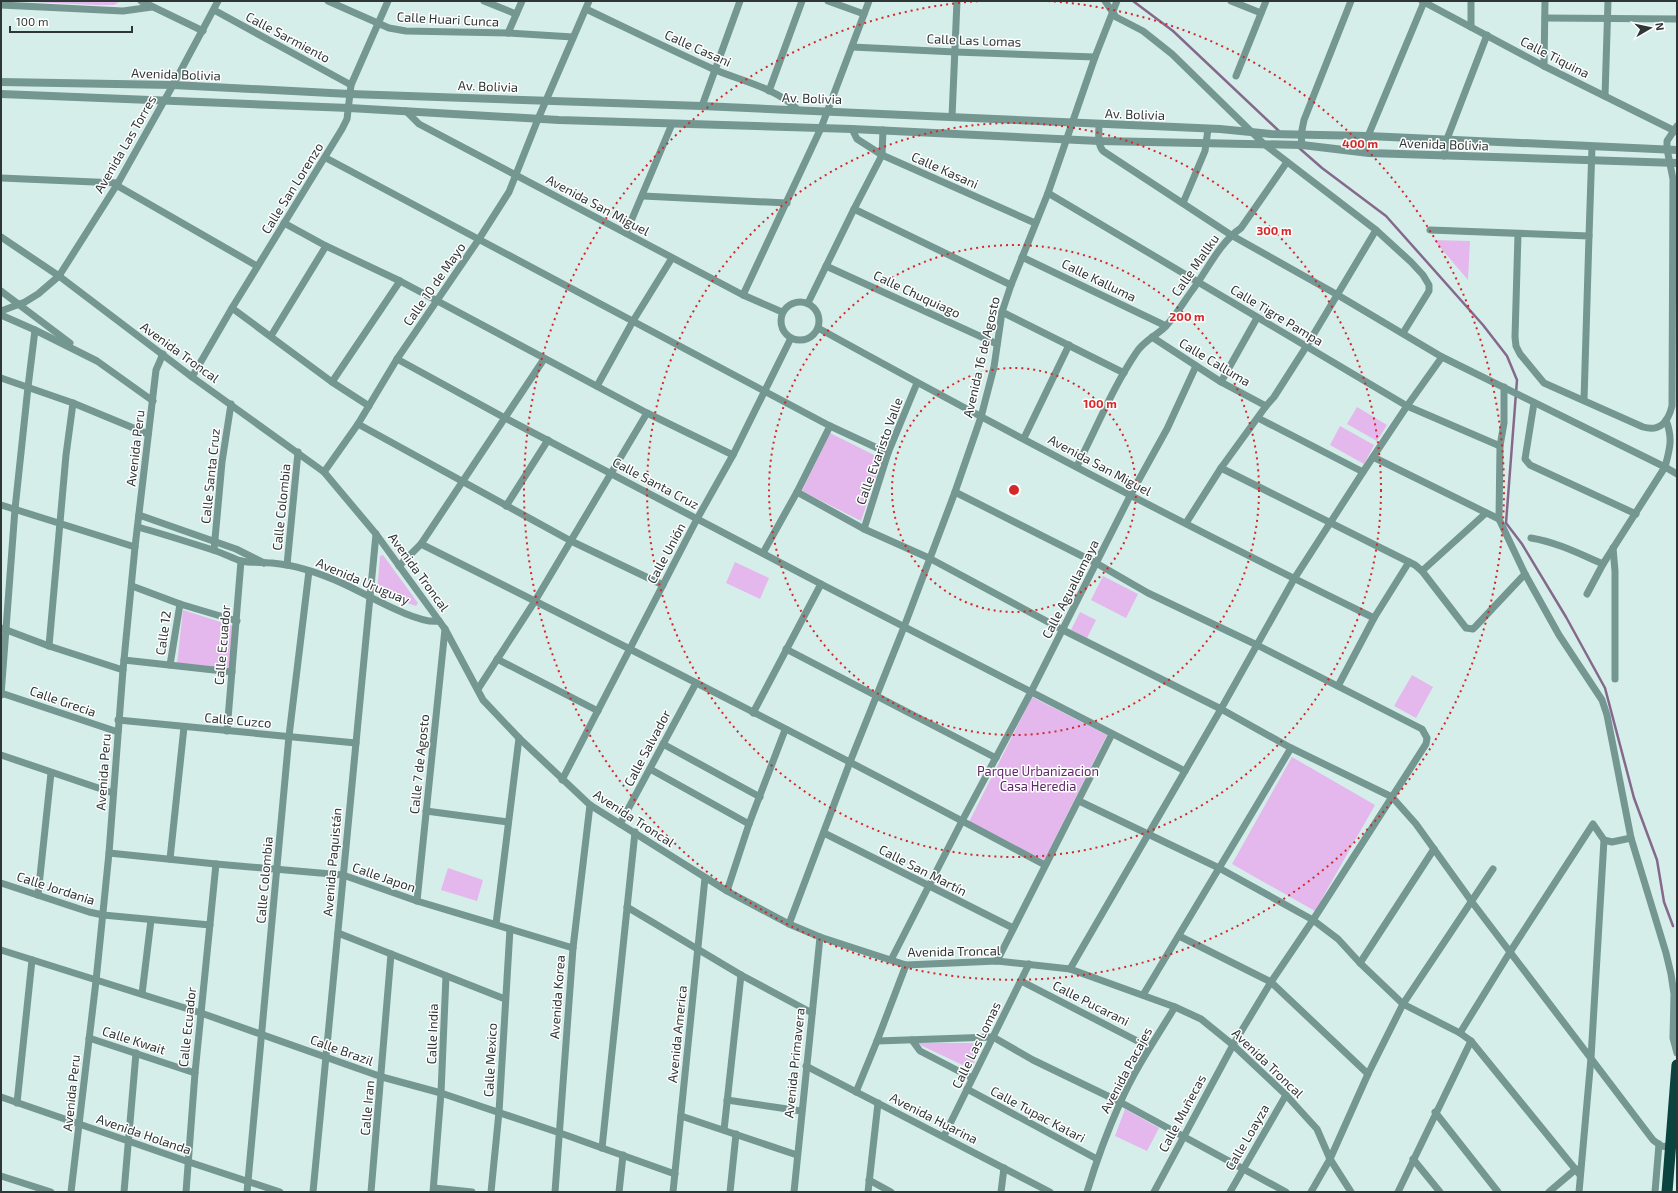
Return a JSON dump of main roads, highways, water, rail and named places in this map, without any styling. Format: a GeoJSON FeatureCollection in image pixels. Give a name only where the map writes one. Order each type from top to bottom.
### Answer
{"type":"FeatureCollection","features":[{"type":"Feature","properties":{"kind":"highway"},"geometry":{"type":"LineString","coordinates":[[1667,1192],[1677,1065]]}},
{"type":"Feature","properties":{"kind":"waterway"},"geometry":{"type":"LineString","coordinates":[[1133,1],[1173,31],[1280,132]]}},
{"type":"Feature","properties":{"kind":"waterway"},"geometry":{"type":"LineString","coordinates":[[1298,147],[1322,168],[1386,216],[1483,325],[1507,356],[1517,380],[1506,523],[1522,544],[1566,617],[1605,688],[1634,798],[1657,860],[1664,902],[1673,926]]}},
{"type":"Feature","properties":{"kind":"park label","name":"Parque Urbanizacion Casa Heredia"},"geometry":{"type":"Point","coordinates":[1038,778]}}]}
